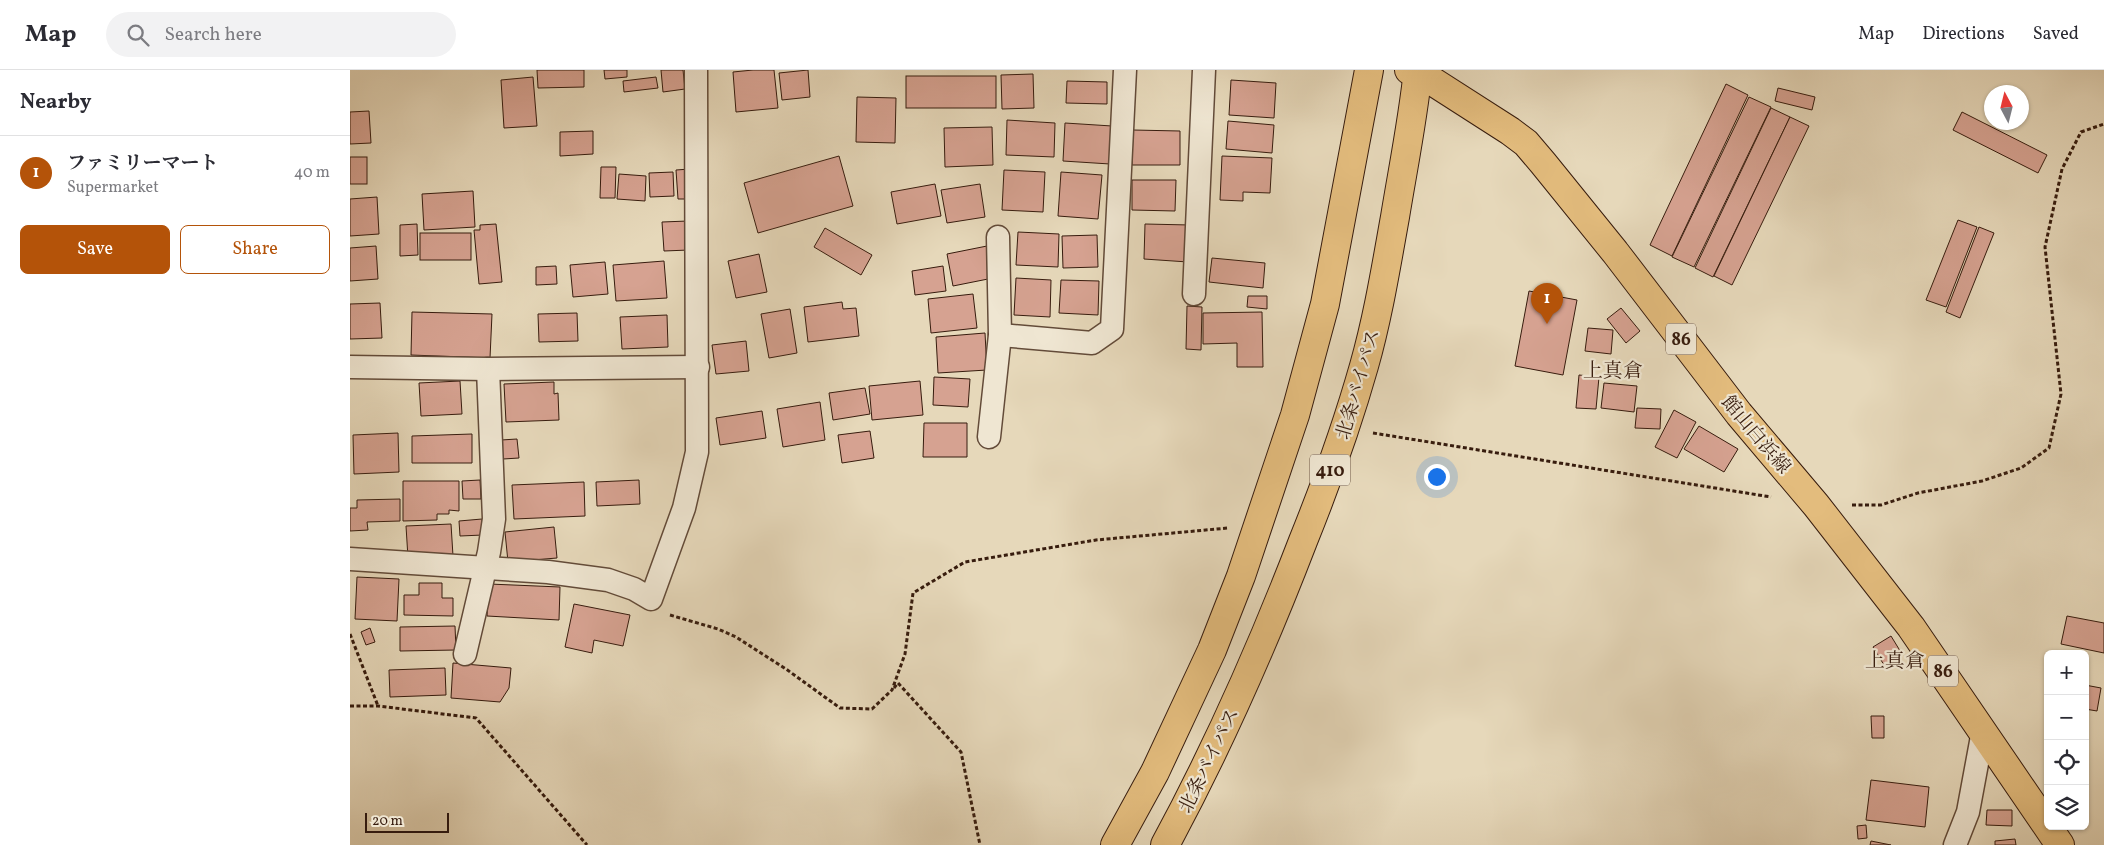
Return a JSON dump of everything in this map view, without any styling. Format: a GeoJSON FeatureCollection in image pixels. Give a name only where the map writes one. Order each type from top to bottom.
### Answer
{"type":"FeatureCollection","features":[{"type":"Feature","properties":{"kind":"main road","name":"410"},"geometry":{"type":"LineString","coordinates":[[1115,845],[1155,772],[1212,650],[1242,576],[1295,415],[1326,304],[1369,70]]}},
{"type":"Feature","properties":{"kind":"main road","name":"北条バイパス"},"geometry":{"type":"LineString","coordinates":[[1165,845],[1194,790],[1256,658],[1296,560],[1345,429],[1365,365],[1379,305],[1410,132],[1415,71]]}},
{"type":"Feature","properties":{"kind":"main road","name":"館山白浜線"},"geometry":{"type":"LineString","coordinates":[[1415,71],[1526,143],[1615,252],[1739,414],[1816,504],[1911,627],[2060,845]]}},
{"type":"Feature","properties":{"kind":"street"},"geometry":{"type":"LineString","coordinates":[[350,559],[485,568],[608,580],[634,589],[651,599],[684,508],[697,452],[696,70]]}},
{"type":"Feature","properties":{"kind":"street"},"geometry":{"type":"LineString","coordinates":[[1000,335],[1092,343],[1112,329],[1125,70]]}},
{"type":"Feature","properties":{"kind":"street"},"geometry":{"type":"LineString","coordinates":[[1194,294],[1204,70]]}},
{"type":"Feature","properties":{"kind":"street"},"geometry":{"type":"LineString","coordinates":[[989,437],[1000,335],[998,238]]}},
{"type":"Feature","properties":{"kind":"street"},"geometry":{"type":"LineString","coordinates":[[350,367],[488,369],[698,367]]}},
{"type":"Feature","properties":{"kind":"street"},"geometry":{"type":"LineString","coordinates":[[465,654],[494,519],[488,369]]}},
{"type":"Feature","properties":{"kind":"street"},"geometry":{"type":"LineString","coordinates":[[1955,845],[1968,812],[1983,731]]}},
{"type":"Feature","properties":{"kind":"path"},"geometry":{"type":"LineString","coordinates":[[1345,429],[1816,504],[1880,505],[1918,493],[1982,481],[2021,468],[2049,448],[2061,394],[2046,247],[2062,169],[2081,132],[2104,124]]}},
{"type":"Feature","properties":{"kind":"path"},"geometry":{"type":"LineString","coordinates":[[892,690],[905,654],[913,593],[966,562],[1096,540],[1258,525]]}},
{"type":"Feature","properties":{"kind":"path"},"geometry":{"type":"LineString","coordinates":[[651,599],[655,612],[694,621],[736,637],[786,669],[840,708],[872,709],[898,683],[961,752],[980,845]]}},
{"type":"Feature","properties":{"kind":"path"},"geometry":{"type":"LineString","coordinates":[[350,634],[378,706]]}},
{"type":"Feature","properties":{"kind":"path"},"geometry":{"type":"LineString","coordinates":[[350,706],[378,706],[476,718],[587,845]]}},
{"type":"Feature","properties":{"kind":"building"},"geometry":{"type":"Polygon","coordinates":[[[537,70],[584,70],[584,87],[538,88],[537,70]]]}},
{"type":"Feature","properties":{"kind":"building"},"geometry":{"type":"Polygon","coordinates":[[[604,70],[627,70],[627,77],[605,79],[604,70]]]}},
{"type":"Feature","properties":{"kind":"building"},"geometry":{"type":"Polygon","coordinates":[[[661,70],[683,70],[685,89],[663,92],[661,70]]]}},
{"type":"Feature","properties":{"kind":"building"},"geometry":{"type":"Polygon","coordinates":[[[774,70],[778,108],[736,112],[733,72],[774,70]]]}},
{"type":"Feature","properties":{"kind":"building"},"geometry":{"type":"Polygon","coordinates":[[[808,70],[810,97],[782,100],[779,73],[808,70]]]}},
{"type":"Feature","properties":{"kind":"building"},"geometry":{"type":"Polygon","coordinates":[[[1033,74],[1034,108],[1002,109],[1001,75],[1033,74]]]}},
{"type":"Feature","properties":{"kind":"building"},"geometry":{"type":"Polygon","coordinates":[[[906,76],[996,76],[996,108],[906,108],[906,76]]]}},
{"type":"Feature","properties":{"kind":"building"},"geometry":{"type":"Polygon","coordinates":[[[533,77],[537,126],[504,128],[501,80],[533,77]]]}},
{"type":"Feature","properties":{"kind":"building"},"geometry":{"type":"Polygon","coordinates":[[[656,77],[658,88],[624,92],[623,81],[656,77]]]}},
{"type":"Feature","properties":{"kind":"building"},"geometry":{"type":"Polygon","coordinates":[[[1231,80],[1276,83],[1274,118],[1229,115],[1231,80]]]}},
{"type":"Feature","properties":{"kind":"building"},"geometry":{"type":"Polygon","coordinates":[[[1067,81],[1107,82],[1107,104],[1066,103],[1067,81]]]}},
{"type":"Feature","properties":{"kind":"building"},"geometry":{"type":"Polygon","coordinates":[[[1726,84],[1748,95],[1672,256],[1650,245],[1726,84]]]}},
{"type":"Feature","properties":{"kind":"building"},"geometry":{"type":"Polygon","coordinates":[[[1778,88],[1815,97],[1812,110],[1775,101],[1778,88]]]}},
{"type":"Feature","properties":{"kind":"building"},"geometry":{"type":"Polygon","coordinates":[[[857,97],[896,98],[895,143],[856,142],[857,97]]]}},
{"type":"Feature","properties":{"kind":"building"},"geometry":{"type":"Polygon","coordinates":[[[1749,97],[1771,107],[1694,267],[1672,257],[1749,97]]]}},
{"type":"Feature","properties":{"kind":"building"},"geometry":{"type":"Polygon","coordinates":[[[1771,108],[1790,117],[1713,277],[1695,268],[1771,108]]]}},
{"type":"Feature","properties":{"kind":"building"},"geometry":{"type":"Polygon","coordinates":[[[369,111],[371,143],[350,144],[350,112],[369,111]]]}},
{"type":"Feature","properties":{"kind":"building"},"geometry":{"type":"Polygon","coordinates":[[[1962,112],[1984,123],[1984,130],[1998,130],[2047,155],[2038,173],[1953,130],[1962,112]]]}},
{"type":"Feature","properties":{"kind":"building"},"geometry":{"type":"Polygon","coordinates":[[[1790,117],[1809,126],[1732,285],[1714,276],[1790,117]]]}},
{"type":"Feature","properties":{"kind":"building"},"geometry":{"type":"Polygon","coordinates":[[[1007,120],[1055,123],[1054,157],[1006,155],[1007,120]]]}},
{"type":"Feature","properties":{"kind":"building"},"geometry":{"type":"Polygon","coordinates":[[[1228,121],[1274,125],[1272,153],[1226,149],[1228,121]]]}},
{"type":"Feature","properties":{"kind":"building"},"geometry":{"type":"Polygon","coordinates":[[[1065,123],[1112,126],[1110,164],[1063,161],[1065,123]]]}},
{"type":"Feature","properties":{"kind":"building"},"geometry":{"type":"Polygon","coordinates":[[[992,127],[993,165],[945,167],[944,128],[992,127]]]}},
{"type":"Feature","properties":{"kind":"building"},"geometry":{"type":"Polygon","coordinates":[[[1133,130],[1180,131],[1180,165],[1132,165],[1133,130]]]}},
{"type":"Feature","properties":{"kind":"building"},"geometry":{"type":"Polygon","coordinates":[[[593,131],[593,154],[560,156],[560,132],[593,131]]]}},
{"type":"Feature","properties":{"kind":"building"},"geometry":{"type":"Polygon","coordinates":[[[839,156],[853,206],[758,233],[744,183],[839,156]]]}},
{"type":"Feature","properties":{"kind":"building"},"geometry":{"type":"Polygon","coordinates":[[[1222,156],[1272,158],[1270,193],[1243,192],[1243,201],[1220,200],[1222,156]]]}},
{"type":"Feature","properties":{"kind":"building"},"geometry":{"type":"Polygon","coordinates":[[[350,157],[367,157],[367,184],[350,184],[350,157]]]}},
{"type":"Feature","properties":{"kind":"building"},"geometry":{"type":"Polygon","coordinates":[[[601,167],[616,167],[615,198],[600,198],[601,167]]]}},
{"type":"Feature","properties":{"kind":"building"},"geometry":{"type":"Polygon","coordinates":[[[690,169],[691,199],[678,199],[676,170],[690,169]]]}},
{"type":"Feature","properties":{"kind":"building"},"geometry":{"type":"Polygon","coordinates":[[[1004,170],[1045,172],[1043,212],[1002,210],[1004,170]]]}},
{"type":"Feature","properties":{"kind":"building"},"geometry":{"type":"Polygon","coordinates":[[[673,172],[674,196],[650,197],[649,173],[673,172]]]}},
{"type":"Feature","properties":{"kind":"building"},"geometry":{"type":"Polygon","coordinates":[[[1061,172],[1102,175],[1098,219],[1058,216],[1061,172]]]}},
{"type":"Feature","properties":{"kind":"building"},"geometry":{"type":"Polygon","coordinates":[[[619,174],[646,176],[645,201],[617,199],[619,174]]]}},
{"type":"Feature","properties":{"kind":"building"},"geometry":{"type":"Polygon","coordinates":[[[1132,180],[1176,180],[1175,211],[1132,210],[1132,180]]]}},
{"type":"Feature","properties":{"kind":"building"},"geometry":{"type":"Polygon","coordinates":[[[935,184],[941,216],[897,224],[891,192],[935,184]]]}},
{"type":"Feature","properties":{"kind":"building"},"geometry":{"type":"Polygon","coordinates":[[[980,184],[985,217],[947,223],[941,190],[980,184]]]}},
{"type":"Feature","properties":{"kind":"building"},"geometry":{"type":"Polygon","coordinates":[[[473,191],[475,227],[424,230],[422,194],[473,191]]]}},
{"type":"Feature","properties":{"kind":"building"},"geometry":{"type":"Polygon","coordinates":[[[377,197],[379,234],[350,236],[350,199],[377,197]]]}},
{"type":"Feature","properties":{"kind":"building"},"geometry":{"type":"Polygon","coordinates":[[[1958,220],[1977,227],[1946,307],[1926,300],[1958,220]]]}},
{"type":"Feature","properties":{"kind":"building"},"geometry":{"type":"Polygon","coordinates":[[[688,221],[689,250],[664,251],[662,222],[688,221]]]}},
{"type":"Feature","properties":{"kind":"building"},"geometry":{"type":"Polygon","coordinates":[[[417,224],[418,255],[400,256],[400,225],[417,224]]]}},
{"type":"Feature","properties":{"kind":"building"},"geometry":{"type":"Polygon","coordinates":[[[496,224],[502,282],[479,284],[474,230],[480,230],[480,225],[496,224]]]}},
{"type":"Feature","properties":{"kind":"building"},"geometry":{"type":"Polygon","coordinates":[[[1145,224],[1190,225],[1188,262],[1144,259],[1145,224]]]}},
{"type":"Feature","properties":{"kind":"building"},"geometry":{"type":"Polygon","coordinates":[[[1979,227],[1994,233],[1960,318],[1946,312],[1979,227]]]}},
{"type":"Feature","properties":{"kind":"building"},"geometry":{"type":"Polygon","coordinates":[[[825,228],[872,255],[861,275],[814,247],[825,228]]]}},
{"type":"Feature","properties":{"kind":"building"},"geometry":{"type":"Polygon","coordinates":[[[1018,232],[1059,234],[1058,267],[1016,265],[1018,232]]]}},
{"type":"Feature","properties":{"kind":"building"},"geometry":{"type":"Polygon","coordinates":[[[420,233],[471,233],[471,260],[420,260],[420,233]]]}},
{"type":"Feature","properties":{"kind":"building"},"geometry":{"type":"Polygon","coordinates":[[[1097,235],[1098,267],[1063,268],[1062,236],[1097,235]]]}},
{"type":"Feature","properties":{"kind":"building"},"geometry":{"type":"Polygon","coordinates":[[[376,246],[378,279],[350,281],[350,248],[376,246]]]}},
{"type":"Feature","properties":{"kind":"building"},"geometry":{"type":"Polygon","coordinates":[[[987,246],[993,278],[953,286],[947,254],[987,246]]]}},
{"type":"Feature","properties":{"kind":"building"},"geometry":{"type":"Polygon","coordinates":[[[759,254],[767,292],[736,298],[728,261],[759,254]]]}},
{"type":"Feature","properties":{"kind":"building"},"geometry":{"type":"Polygon","coordinates":[[[1212,258],[1265,263],[1263,288],[1209,282],[1212,258]]]}},
{"type":"Feature","properties":{"kind":"building"},"geometry":{"type":"Polygon","coordinates":[[[664,261],[667,298],[616,301],[613,265],[664,261]]]}},
{"type":"Feature","properties":{"kind":"building"},"geometry":{"type":"Polygon","coordinates":[[[605,262],[608,294],[573,297],[570,265],[605,262]]]}},
{"type":"Feature","properties":{"kind":"building"},"geometry":{"type":"Polygon","coordinates":[[[556,266],[557,284],[536,285],[536,267],[556,266]]]}},
{"type":"Feature","properties":{"kind":"building"},"geometry":{"type":"Polygon","coordinates":[[[943,266],[946,291],[915,295],[912,271],[943,266]]]}},
{"type":"Feature","properties":{"kind":"building"},"geometry":{"type":"Polygon","coordinates":[[[1016,278],[1051,280],[1050,317],[1014,315],[1016,278]]]}},
{"type":"Feature","properties":{"kind":"building"},"geometry":{"type":"Polygon","coordinates":[[[1061,280],[1099,281],[1098,315],[1059,313],[1061,280]]]}},
{"type":"Feature","properties":{"kind":"building"},"geometry":{"type":"Polygon","coordinates":[[[1529,291],[1577,300],[1563,375],[1515,366],[1529,291]]]}},
{"type":"Feature","properties":{"kind":"building"},"geometry":{"type":"Polygon","coordinates":[[[973,294],[977,328],[931,333],[928,299],[973,294]]]}},
{"type":"Feature","properties":{"kind":"building"},"geometry":{"type":"Polygon","coordinates":[[[1248,296],[1267,296],[1267,309],[1247,307],[1248,296]]]}},
{"type":"Feature","properties":{"kind":"building"},"geometry":{"type":"Polygon","coordinates":[[[842,302],[843,309],[856,308],[859,336],[808,342],[804,307],[842,302]]]}},
{"type":"Feature","properties":{"kind":"building"},"geometry":{"type":"Polygon","coordinates":[[[380,303],[382,338],[350,339],[350,304],[380,303]]]}},
{"type":"Feature","properties":{"kind":"building"},"geometry":{"type":"Polygon","coordinates":[[[1187,306],[1202,307],[1201,350],[1186,349],[1187,306]]]}},
{"type":"Feature","properties":{"kind":"building"},"geometry":{"type":"Polygon","coordinates":[[[1621,308],[1640,331],[1626,343],[1607,319],[1621,308]]]}},
{"type":"Feature","properties":{"kind":"building"},"geometry":{"type":"Polygon","coordinates":[[[790,309],[797,353],[769,358],[761,314],[790,309]]]}},
{"type":"Feature","properties":{"kind":"building"},"geometry":{"type":"Polygon","coordinates":[[[412,312],[492,314],[490,358],[411,355],[412,312]]]}},
{"type":"Feature","properties":{"kind":"building"},"geometry":{"type":"Polygon","coordinates":[[[1262,312],[1263,367],[1237,367],[1237,343],[1203,344],[1203,313],[1262,312]]]}},
{"type":"Feature","properties":{"kind":"building"},"geometry":{"type":"Polygon","coordinates":[[[577,313],[578,341],[539,342],[538,314],[577,313]]]}},
{"type":"Feature","properties":{"kind":"building"},"geometry":{"type":"Polygon","coordinates":[[[667,315],[668,347],[622,349],[620,317],[667,315]]]}},
{"type":"Feature","properties":{"kind":"building"},"geometry":{"type":"Polygon","coordinates":[[[1588,328],[1613,330],[1611,354],[1585,351],[1588,328]]]}},
{"type":"Feature","properties":{"kind":"building"},"geometry":{"type":"Polygon","coordinates":[[[985,333],[987,370],[938,373],[936,337],[985,333]]]}},
{"type":"Feature","properties":{"kind":"building"},"geometry":{"type":"Polygon","coordinates":[[[746,341],[749,371],[716,374],[712,345],[746,341]]]}},
{"type":"Feature","properties":{"kind":"building"},"geometry":{"type":"Polygon","coordinates":[[[1579,375],[1599,377],[1596,409],[1576,408],[1579,375]]]}},
{"type":"Feature","properties":{"kind":"building"},"geometry":{"type":"Polygon","coordinates":[[[934,377],[970,379],[968,407],[933,405],[934,377]]]}},
{"type":"Feature","properties":{"kind":"building"},"geometry":{"type":"Polygon","coordinates":[[[460,381],[462,414],[421,416],[419,383],[460,381]]]}},
{"type":"Feature","properties":{"kind":"building"},"geometry":{"type":"Polygon","coordinates":[[[920,381],[923,415],[872,420],[869,386],[920,381]]]}},
{"type":"Feature","properties":{"kind":"building"},"geometry":{"type":"Polygon","coordinates":[[[554,382],[554,394],[558,393],[559,420],[506,422],[504,384],[554,382]]]}},
{"type":"Feature","properties":{"kind":"building"},"geometry":{"type":"Polygon","coordinates":[[[1604,383],[1637,386],[1634,412],[1601,408],[1604,383]]]}},
{"type":"Feature","properties":{"kind":"building"},"geometry":{"type":"Polygon","coordinates":[[[865,388],[870,414],[833,420],[829,393],[865,388]]]}},
{"type":"Feature","properties":{"kind":"building"},"geometry":{"type":"Polygon","coordinates":[[[820,402],[825,440],[783,447],[777,409],[820,402]]]}},
{"type":"Feature","properties":{"kind":"building"},"geometry":{"type":"Polygon","coordinates":[[[1637,408],[1661,409],[1660,429],[1635,428],[1637,408]]]}},
{"type":"Feature","properties":{"kind":"building"},"geometry":{"type":"Polygon","coordinates":[[[1674,410],[1696,422],[1677,458],[1655,447],[1674,410]]]}},
{"type":"Feature","properties":{"kind":"building"},"geometry":{"type":"Polygon","coordinates":[[[762,411],[766,438],[720,445],[716,418],[762,411]]]}},
{"type":"Feature","properties":{"kind":"building"},"geometry":{"type":"Polygon","coordinates":[[[924,423],[967,423],[967,457],[923,457],[924,423]]]}},
{"type":"Feature","properties":{"kind":"building"},"geometry":{"type":"Polygon","coordinates":[[[1699,426],[1738,449],[1724,472],[1684,449],[1699,426]]]}},
{"type":"Feature","properties":{"kind":"building"},"geometry":{"type":"Polygon","coordinates":[[[870,431],[874,458],[842,463],[838,435],[870,431]]]}},
{"type":"Feature","properties":{"kind":"building"},"geometry":{"type":"Polygon","coordinates":[[[398,433],[399,472],[354,474],[353,435],[398,433]]]}},
{"type":"Feature","properties":{"kind":"building"},"geometry":{"type":"Polygon","coordinates":[[[472,434],[472,463],[412,463],[412,436],[472,434]]]}},
{"type":"Feature","properties":{"kind":"building"},"geometry":{"type":"Polygon","coordinates":[[[517,439],[519,458],[503,459],[501,440],[517,439]]]}},
{"type":"Feature","properties":{"kind":"building"},"geometry":{"type":"Polygon","coordinates":[[[480,480],[481,499],[463,499],[462,481],[480,480]]]}},
{"type":"Feature","properties":{"kind":"building"},"geometry":{"type":"Polygon","coordinates":[[[639,480],[640,504],[597,506],[596,482],[639,480]]]}},
{"type":"Feature","properties":{"kind":"building"},"geometry":{"type":"Polygon","coordinates":[[[403,481],[459,481],[459,511],[449,510],[449,514],[437,514],[437,520],[403,521],[403,481]]]}},
{"type":"Feature","properties":{"kind":"building"},"geometry":{"type":"Polygon","coordinates":[[[584,482],[585,516],[514,519],[512,485],[584,482]]]}},
{"type":"Feature","properties":{"kind":"building"},"geometry":{"type":"Polygon","coordinates":[[[400,499],[400,521],[367,522],[368,530],[350,531],[350,508],[357,508],[357,500],[400,499]]]}},
{"type":"Feature","properties":{"kind":"building"},"geometry":{"type":"Polygon","coordinates":[[[482,519],[483,535],[460,536],[459,521],[482,519]]]}},
{"type":"Feature","properties":{"kind":"building"},"geometry":{"type":"Polygon","coordinates":[[[451,524],[453,556],[408,558],[406,526],[451,524]]]}},
{"type":"Feature","properties":{"kind":"building"},"geometry":{"type":"Polygon","coordinates":[[[554,527],[557,558],[508,562],[505,532],[554,527]]]}},
{"type":"Feature","properties":{"kind":"building"},"geometry":{"type":"Polygon","coordinates":[[[357,577],[399,579],[397,621],[355,619],[357,577]]]}},
{"type":"Feature","properties":{"kind":"building"},"geometry":{"type":"Polygon","coordinates":[[[419,583],[442,583],[442,598],[453,598],[453,616],[404,615],[404,595],[419,595],[419,583]]]}},
{"type":"Feature","properties":{"kind":"building"},"geometry":{"type":"Polygon","coordinates":[[[489,584],[560,587],[559,620],[487,616],[489,584]]]}},
{"type":"Feature","properties":{"kind":"building"},"geometry":{"type":"Polygon","coordinates":[[[574,604],[630,615],[623,646],[594,640],[592,653],[565,647],[574,604]]]}},
{"type":"Feature","properties":{"kind":"building"},"geometry":{"type":"Polygon","coordinates":[[[2067,616],[2104,623],[2104,653],[2061,644],[2067,616]]]}},
{"type":"Feature","properties":{"kind":"building"},"geometry":{"type":"Polygon","coordinates":[[[455,626],[456,650],[400,651],[400,627],[455,626]]]}},
{"type":"Feature","properties":{"kind":"building"},"geometry":{"type":"Polygon","coordinates":[[[370,628],[375,642],[366,645],[361,632],[370,628]]]}},
{"type":"Feature","properties":{"kind":"building"},"geometry":{"type":"Polygon","coordinates":[[[1891,636],[1902,654],[1884,665],[1873,647],[1891,636]]]}},
{"type":"Feature","properties":{"kind":"building"},"geometry":{"type":"Polygon","coordinates":[[[453,663],[511,668],[509,688],[500,702],[451,698],[453,663]]]}},
{"type":"Feature","properties":{"kind":"building"},"geometry":{"type":"Polygon","coordinates":[[[445,668],[446,695],[390,697],[389,670],[445,668]]]}},
{"type":"Feature","properties":{"kind":"building"},"geometry":{"type":"Polygon","coordinates":[[[2089,686],[2101,688],[2097,711],[2089,710],[2089,686]]]}},
{"type":"Feature","properties":{"kind":"building"},"geometry":{"type":"Polygon","coordinates":[[[1871,716],[1884,716],[1884,738],[1872,738],[1871,716]]]}},
{"type":"Feature","properties":{"kind":"building"},"geometry":{"type":"Polygon","coordinates":[[[1871,780],[1929,787],[1925,827],[1866,820],[1871,780]]]}},
{"type":"Feature","properties":{"kind":"building"},"geometry":{"type":"Polygon","coordinates":[[[1987,810],[2012,810],[2012,826],[1986,825],[1987,810]]]}},
{"type":"Feature","properties":{"kind":"building"},"geometry":{"type":"Polygon","coordinates":[[[1866,825],[1867,838],[1858,839],[1857,826],[1866,825]]]}},
{"type":"Feature","properties":{"kind":"building"},"geometry":{"type":"Polygon","coordinates":[[[2015,839],[2016,845],[1995,845],[1995,841],[2015,839]]]}},
{"type":"Feature","properties":{"kind":"building"},"geometry":{"type":"Polygon","coordinates":[[[1871,841],[1891,845],[1870,845],[1871,841]]]}},
{"type":"Feature","properties":{"kind":"place","name":"ファミリーマート"},"geometry":{"type":"Point","coordinates":[1547,324]}},
{"type":"Feature","properties":{"kind":"district","name":"上真倉"},"geometry":{"type":"Point","coordinates":[1613,370]}},
{"type":"Feature","properties":{"kind":"district","name":"上真倉"},"geometry":{"type":"Point","coordinates":[1895,660]}}]}
